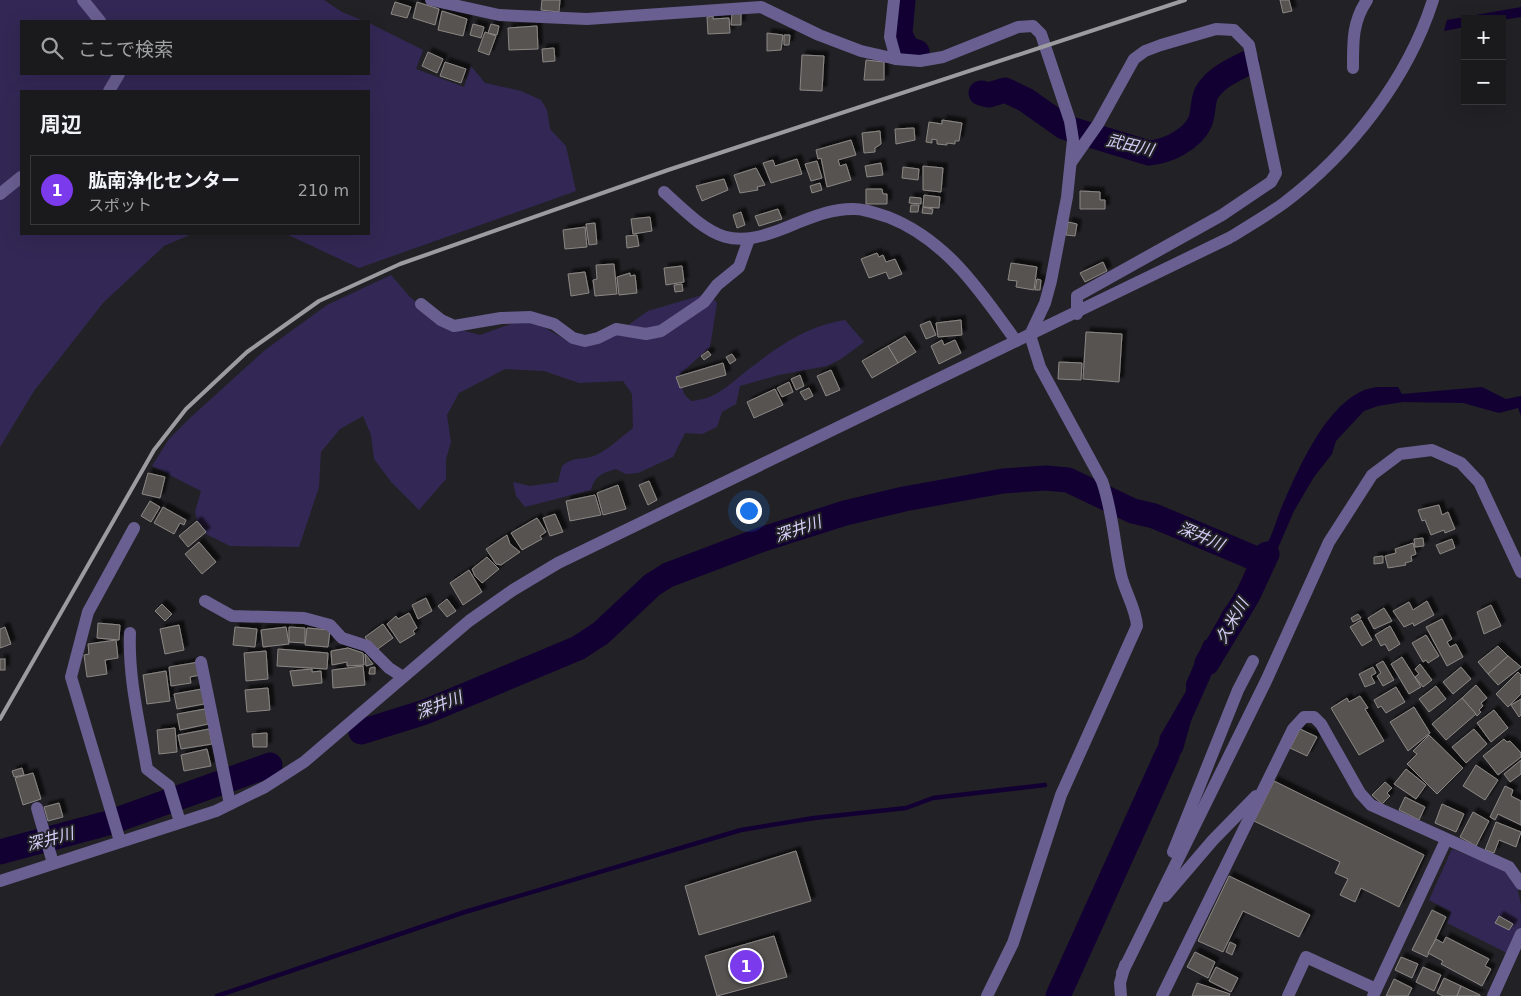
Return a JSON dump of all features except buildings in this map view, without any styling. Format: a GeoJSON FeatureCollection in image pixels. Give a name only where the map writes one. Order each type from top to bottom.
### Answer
{"type":"FeatureCollection","features":[{"type":"Feature","properties":{"kind":"street"},"geometry":{"type":"LineString","coordinates":[[83,0],[99,20]]}},
{"type":"Feature","properties":{"kind":"street"},"geometry":{"type":"LineString","coordinates":[[431,0],[499,15],[587,19],[646,17],[747,3],[781,14],[819,35],[861,52],[896,59],[920,60],[943,56],[1018,27],[1033,26],[1041,34],[1070,121],[1073,140],[1072,161],[1051,281],[1045,304],[1030,335],[1040,367],[1102,481],[1108,496],[1119,568],[1137,626],[1061,795],[1013,943],[987,996]]}},
{"type":"Feature","properties":{"kind":"street"},"geometry":{"type":"LineString","coordinates":[[894,0],[890,37],[896,59]]}},
{"type":"Feature","properties":{"kind":"street"},"geometry":{"type":"LineString","coordinates":[[1353,68],[1353,31],[1359,12],[1367,0]]}},
{"type":"Feature","properties":{"kind":"street"},"geometry":{"type":"LineString","coordinates":[[0,881],[180,822],[230,804],[265,787],[304,762],[469,621],[513,590],[558,563],[1016,341],[1077,314],[1229,238],[1284,203],[1330,162],[1373,114],[1410,56],[1434,0]]}},
{"type":"Feature","properties":{"kind":"street"},"geometry":{"type":"LineString","coordinates":[[1072,161],[1098,124],[1134,59],[1145,51],[1216,29],[1234,30],[1249,45],[1276,172],[1271,182],[1222,215],[1077,296],[1077,314]]}},
{"type":"Feature","properties":{"kind":"street"},"geometry":{"type":"LineString","coordinates":[[110,90],[118,75]]}},
{"type":"Feature","properties":{"kind":"street"},"geometry":{"type":"LineString","coordinates":[[0,194],[20,178]]}},
{"type":"Feature","properties":{"kind":"street"},"geometry":{"type":"LineString","coordinates":[[664,192],[702,227],[720,235],[740,240],[762,236],[819,214],[855,208],[911,226],[965,271],[1016,341]]}},
{"type":"Feature","properties":{"kind":"street"},"geometry":{"type":"LineString","coordinates":[[421,304],[441,320],[454,326],[501,318],[530,317],[554,324],[573,338],[586,340],[598,338],[616,329],[646,334],[661,331],[704,302],[717,285],[739,267],[749,239]]}},
{"type":"Feature","properties":{"kind":"street"},"geometry":{"type":"LineString","coordinates":[[1122,972],[1266,681],[1329,542],[1372,475],[1400,454],[1432,450],[1461,463],[1479,482],[1521,572]]}},
{"type":"Feature","properties":{"kind":"street"},"geometry":{"type":"LineString","coordinates":[[120,841],[71,677],[88,612],[134,528]]}},
{"type":"Feature","properties":{"kind":"street"},"geometry":{"type":"LineString","coordinates":[[205,601],[232,616],[304,618],[330,626],[342,638],[367,646],[389,668],[403,677]]}},
{"type":"Feature","properties":{"kind":"street"},"geometry":{"type":"LineString","coordinates":[[130,633],[132,678],[147,769],[169,786],[180,822]]}},
{"type":"Feature","properties":{"kind":"street"},"geometry":{"type":"LineString","coordinates":[[1121,996],[1122,972],[1238,690],[1253,661]]}},
{"type":"Feature","properties":{"kind":"street"},"geometry":{"type":"LineString","coordinates":[[201,662],[230,804]]}},
{"type":"Feature","properties":{"kind":"street"},"geometry":{"type":"LineString","coordinates":[[1162,996],[1293,729],[1304,717],[1314,717],[1360,794],[1371,805],[1509,867],[1521,884]]}},
{"type":"Feature","properties":{"kind":"street"},"geometry":{"type":"LineString","coordinates":[[1152,911],[1267,782]]}},
{"type":"Feature","properties":{"kind":"street"},"geometry":{"type":"LineString","coordinates":[[37,808],[53,863]]}},
{"type":"Feature","properties":{"kind":"street"},"geometry":{"type":"LineString","coordinates":[[1288,996],[1306,956],[1375,993],[1446,840]]}},
{"type":"Feature","properties":{"kind":"street"},"geometry":{"type":"LineString","coordinates":[[1493,996],[1521,934]]}},
{"type":"Feature","properties":{"kind":"shaded area"},"geometry":{"type":"Polygon","coordinates":[[[0,0],[324,0],[342,12],[362,20],[20,20],[20,75],[370,75],[370,24],[423,50],[416,69],[464,87],[471,66],[485,83],[521,91],[541,100],[547,110],[550,129],[566,146],[576,191],[359,268],[288,235],[370,235],[370,90],[20,90],[20,235],[190,235],[164,246],[103,303],[34,391],[0,447],[0,0]]]}},
{"type":"Feature","properties":{"kind":"shaded area"},"geometry":{"type":"Polygon","coordinates":[[[1521,7],[1521,17],[1506,19],[1506,15],[1475,15],[1521,7]]]}},
{"type":"Feature","properties":{"kind":"shaded area"},"geometry":{"type":"Polygon","coordinates":[[[1461,18],[1461,28],[1444,31],[1447,20],[1461,18]]]}},
{"type":"Feature","properties":{"kind":"shaded area"},"geometry":{"type":"Polygon","coordinates":[[[391,275],[410,297],[446,326],[480,335],[516,322],[537,323],[569,342],[621,330],[648,311],[709,293],[717,303],[710,347],[679,375],[684,394],[691,401],[701,400],[717,393],[763,358],[796,337],[820,326],[845,320],[864,342],[841,359],[827,366],[779,375],[740,386],[736,404],[722,412],[717,427],[702,434],[685,433],[673,457],[638,473],[626,474],[616,469],[611,470],[597,478],[591,490],[525,507],[516,496],[513,482],[530,486],[558,482],[562,466],[566,463],[591,457],[607,448],[633,428],[632,394],[623,381],[579,383],[544,371],[505,369],[459,393],[447,415],[451,442],[446,459],[446,479],[419,510],[392,483],[374,459],[371,435],[363,416],[340,429],[321,452],[319,487],[299,547],[230,546],[200,531],[195,512],[201,491],[152,466],[169,439],[265,350],[327,305],[391,275]]]}},
{"type":"Feature","properties":{"kind":"shaded area"},"geometry":{"type":"Polygon","coordinates":[[[1378,387],[1398,387],[1402,394],[1482,387],[1506,399],[1521,396],[1521,416],[1518,408],[1499,413],[1463,403],[1403,402],[1378,406],[1364,411],[1336,441],[1332,454],[1314,477],[1294,511],[1275,555],[1238,605],[1224,618],[1223,626],[1227,650],[1223,659],[1219,658],[1191,721],[1183,750],[1158,791],[1152,776],[1160,736],[1186,691],[1186,683],[1204,641],[1208,639],[1224,609],[1244,585],[1251,572],[1224,553],[1230,540],[1263,549],[1271,536],[1302,462],[1322,428],[1346,401],[1362,391],[1378,387]]]}},
{"type":"Feature","properties":{"kind":"shaded area"},"geometry":{"type":"Polygon","coordinates":[[[1452,849],[1507,871],[1516,883],[1521,904],[1521,928],[1507,953],[1447,923],[1451,912],[1429,900],[1452,849]]]}},
{"type":"Feature","properties":{"kind":"waterway","name":"武田川"},"geometry":{"type":"LineString","coordinates":[[903,0],[900,34],[907,49],[917,52]]}},
{"type":"Feature","properties":{"kind":"waterway","name":"武田川"},"geometry":{"type":"LineString","coordinates":[[981,93],[989,95],[1005,90],[1026,100],[1064,127],[1149,153],[1178,144],[1191,134],[1200,122],[1207,92],[1215,82],[1247,63]]}},
{"type":"Feature","properties":{"kind":"waterway","name":"深井川"},"geometry":{"type":"LineString","coordinates":[[361,732],[425,712],[578,648],[601,633],[652,585],[668,575],[763,539],[845,513],[904,499],[1003,481],[1046,478],[1068,480],[1133,511],[1154,516],[1259,560]]}},
{"type":"Feature","properties":{"kind":"waterway","name":"久米川"},"geometry":{"type":"LineString","coordinates":[[1207,663],[1248,595],[1267,554]]}},
{"type":"Feature","properties":{"kind":"waterway","name":"久米川"},"geometry":{"type":"LineString","coordinates":[[1058,996],[1167,755]]}},
{"type":"Feature","properties":{"kind":"waterway","name":"深井川"},"geometry":{"type":"LineString","coordinates":[[0,852],[108,823],[270,765]]}},
{"type":"Feature","properties":{"kind":"waterway"},"geometry":{"type":"LineString","coordinates":[[217,996],[465,912],[741,830],[814,818],[906,808],[933,798],[1045,785]]}},
{"type":"Feature","properties":{"kind":"railway"},"geometry":{"type":"LineString","coordinates":[[0,719],[154,450],[186,409],[247,352],[319,301],[400,264],[668,170],[1185,0]]}},
{"type":"Feature","properties":{"kind":"place","name":"肱南浄化センター"},"geometry":{"type":"Point","coordinates":[746,966]}}]}
